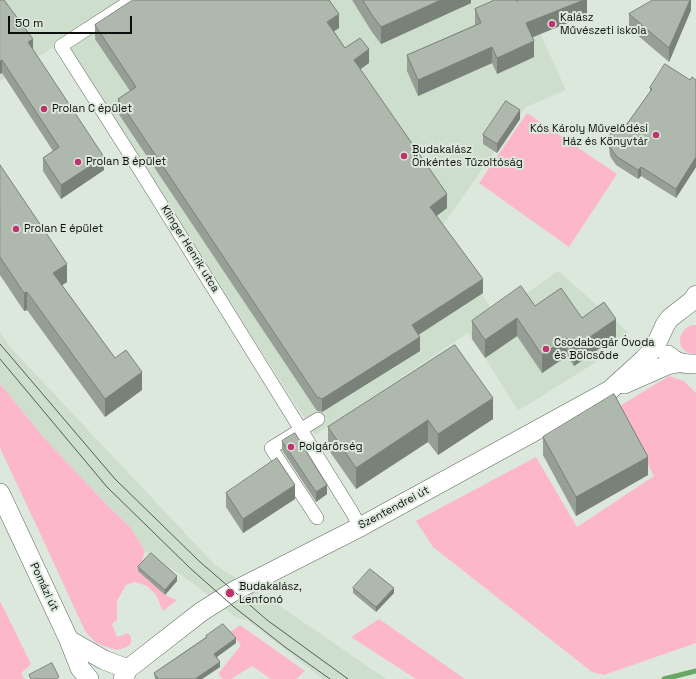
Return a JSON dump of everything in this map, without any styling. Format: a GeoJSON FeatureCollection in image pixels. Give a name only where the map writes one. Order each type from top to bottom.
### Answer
{"type":"FeatureCollection","features":[{"type":"Feature","properties":{"kind":"main road","name":"Szentendrei út"},"geometry":{"type":"LineString","coordinates":[[124,676],[196,616],[223,597],[360,527],[610,390],[655,347],[664,325],[670,318],[688,310],[696,295]]}},
{"type":"Feature","properties":{"kind":"main road"},"geometry":{"type":"LineString","coordinates":[[662,333],[663,344],[669,356],[689,366]]}},
{"type":"Feature","properties":{"kind":"main road"},"geometry":{"type":"LineString","coordinates":[[610,390],[667,365],[689,366]]}},
{"type":"Feature","properties":{"kind":"main road","name":"Pomázi út"},"geometry":{"type":"LineString","coordinates":[[0,493],[69,640],[80,668],[89,679]]}},
{"type":"Feature","properties":{"kind":"main road"},"geometry":{"type":"LineString","coordinates":[[69,640],[108,662],[124,676]]}},
{"type":"Feature","properties":{"kind":"street","name":"Klinger Henrik utca"},"geometry":{"type":"LineString","coordinates":[[132,0],[61,46],[142,172],[360,527]]}},
{"type":"Feature","properties":{"kind":"street"},"geometry":{"type":"LineString","coordinates":[[317,518],[271,448],[318,419]]}},
{"type":"Feature","properties":{"kind":"shaded area"},"geometry":{"type":"Polygon","coordinates":[[[0,0],[524,0],[566,90],[526,107],[440,229],[494,313],[476,327],[558,271],[629,333],[604,357],[518,411],[468,333],[315,435],[63,41],[0,81],[0,0]]]}},
{"type":"Feature","properties":{"kind":"shaded area"},"geometry":{"type":"Polygon","coordinates":[[[527,113],[617,174],[569,247],[479,183],[527,113]]]}},
{"type":"Feature","properties":{"kind":"shaded area"},"geometry":{"type":"Polygon","coordinates":[[[692,325],[696,325],[696,354],[685,350],[680,342],[682,332],[692,325]]]}},
{"type":"Feature","properties":{"kind":"shaded area"},"geometry":{"type":"Polygon","coordinates":[[[0,332],[11,348],[215,565],[267,597],[386,679],[323,679],[247,620],[236,618],[194,584],[145,551],[130,527],[108,506],[45,439],[0,384],[0,332]]]}},
{"type":"Feature","properties":{"kind":"shaded area"},"geometry":{"type":"Polygon","coordinates":[[[669,376],[684,381],[696,393],[696,643],[604,675],[592,672],[433,547],[416,521],[536,457],[577,527],[654,476],[618,407],[669,376]]]}},
{"type":"Feature","properties":{"kind":"shaded area"},"geometry":{"type":"Polygon","coordinates":[[[0,384],[45,439],[108,506],[130,527],[145,551],[139,571],[165,595],[177,600],[163,611],[156,595],[147,586],[135,582],[126,585],[117,601],[117,620],[112,624],[117,637],[128,633],[131,637],[131,643],[127,647],[117,650],[96,643],[85,631],[0,448],[0,384]]]}},
{"type":"Feature","properties":{"kind":"shaded area"},"geometry":{"type":"Polygon","coordinates":[[[0,601],[31,664],[21,673],[24,679],[0,679],[0,601]]]}},
{"type":"Feature","properties":{"kind":"shaded area"},"geometry":{"type":"Polygon","coordinates":[[[379,619],[465,679],[416,679],[351,637],[379,619]]]}},
{"type":"Feature","properties":{"kind":"shaded area"},"geometry":{"type":"Polygon","coordinates":[[[240,625],[305,671],[296,679],[271,679],[252,666],[231,679],[223,679],[218,674],[241,645],[230,632],[240,625]]]}},
{"type":"Feature","properties":{"kind":"building"},"geometry":{"type":"Polygon","coordinates":[[[0,0],[4,0],[33,39],[28,42],[104,157],[61,185],[43,158],[59,147],[2,60],[0,61],[0,0]]]}},
{"type":"Feature","properties":{"kind":"building"},"geometry":{"type":"Polygon","coordinates":[[[133,0],[329,0],[339,14],[327,22],[345,48],[360,38],[369,49],[354,60],[447,194],[430,207],[483,279],[412,325],[420,337],[322,399],[317,397],[118,99],[136,87],[95,25],[133,0]]]}},
{"type":"Feature","properties":{"kind":"building"},"geometry":{"type":"Polygon","coordinates":[[[363,0],[441,0],[381,27],[363,0]]]}},
{"type":"Feature","properties":{"kind":"building"},"geometry":{"type":"Polygon","coordinates":[[[495,0],[584,0],[526,23],[534,41],[497,58],[492,47],[418,80],[407,55],[481,23],[475,9],[495,0]]]}},
{"type":"Feature","properties":{"kind":"building"},"geometry":{"type":"Polygon","coordinates":[[[653,0],[690,0],[669,48],[629,14],[653,0]]]}},
{"type":"Feature","properties":{"kind":"building","name":"Kós Károly Művelődési Ház és Könyvtár"},"geometry":{"type":"Polygon","coordinates":[[[665,64],[690,80],[692,77],[696,80],[696,157],[676,189],[641,167],[638,170],[616,156],[610,147],[609,137],[613,128],[620,123],[627,124],[652,89],[650,88],[665,64]]]}},
{"type":"Feature","properties":{"kind":"building"},"geometry":{"type":"Polygon","coordinates":[[[506,101],[520,110],[497,144],[483,135],[506,101]]]}},
{"type":"Feature","properties":{"kind":"building"},"geometry":{"type":"Polygon","coordinates":[[[0,165],[67,264],[53,273],[115,358],[126,350],[142,372],[105,399],[27,292],[24,293],[0,257],[0,165]]]}},
{"type":"Feature","properties":{"kind":"building"},"geometry":{"type":"Polygon","coordinates":[[[521,286],[535,306],[561,288],[582,318],[604,302],[616,319],[574,348],[567,338],[542,355],[517,318],[485,340],[472,321],[521,286]]]}},
{"type":"Feature","properties":{"kind":"building"},"geometry":{"type":"Polygon","coordinates":[[[455,345],[493,398],[438,434],[428,420],[356,468],[328,427],[455,345]]]}},
{"type":"Feature","properties":{"kind":"building"},"geometry":{"type":"Polygon","coordinates":[[[614,394],[648,457],[576,497],[543,437],[614,394]]]}},
{"type":"Feature","properties":{"kind":"building"},"geometry":{"type":"Polygon","coordinates":[[[295,433],[327,485],[316,492],[282,441],[295,433]]]}},
{"type":"Feature","properties":{"kind":"building"},"geometry":{"type":"Polygon","coordinates":[[[277,458],[295,485],[243,519],[226,493],[277,458]]]}},
{"type":"Feature","properties":{"kind":"building"},"geometry":{"type":"Polygon","coordinates":[[[151,553],[177,576],[165,590],[138,567],[151,553]]]}},
{"type":"Feature","properties":{"kind":"building"},"geometry":{"type":"Polygon","coordinates":[[[370,569],[394,588],[376,607],[353,588],[370,569]]]}},
{"type":"Feature","properties":{"kind":"building"},"geometry":{"type":"Polygon","coordinates":[[[223,624],[236,638],[214,654],[220,662],[195,679],[158,679],[154,673],[207,637],[206,636],[223,624]]]}},
{"type":"Feature","properties":{"kind":"building"},"geometry":{"type":"Polygon","coordinates":[[[52,663],[59,677],[56,679],[31,679],[29,675],[52,663]]]}},
{"type":"Feature","properties":{"kind":"waterway"},"geometry":{"type":"LineString","coordinates":[[664,679],[696,671]]}},
{"type":"Feature","properties":{"kind":"tram line"},"geometry":{"type":"LineString","coordinates":[[0,344],[115,479],[199,561],[267,620],[348,679]]}},
{"type":"Feature","properties":{"kind":"tram line"},"geometry":{"type":"LineString","coordinates":[[0,359],[107,487],[191,569],[234,607],[285,647],[330,679]]}},
{"type":"Feature","properties":{"kind":"place","name":"Kalász Művészeti iskola"},"geometry":{"type":"Point","coordinates":[552,24]}},
{"type":"Feature","properties":{"kind":"place","name":"Prolan C épület"},"geometry":{"type":"Point","coordinates":[44,109]}},
{"type":"Feature","properties":{"kind":"place","name":"Kós Károly Művelődési Ház és Könyvtár"},"geometry":{"type":"Point","coordinates":[656,135]}},
{"type":"Feature","properties":{"kind":"place","name":"Budakalász Önkéntes Tűzoltóság"},"geometry":{"type":"Point","coordinates":[404,156]}},
{"type":"Feature","properties":{"kind":"place","name":"Prolan B épület"},"geometry":{"type":"Point","coordinates":[78,162]}},
{"type":"Feature","properties":{"kind":"place","name":"Prolan E épület"},"geometry":{"type":"Point","coordinates":[16,229]}},
{"type":"Feature","properties":{"kind":"place","name":"Csodabogár Óvoda és Bölcsőde"},"geometry":{"type":"Point","coordinates":[546,349]}},
{"type":"Feature","properties":{"kind":"place","name":"Polgárőrség"},"geometry":{"type":"Point","coordinates":[291,447]}},
{"type":"Feature","properties":{"kind":"place","name":"Budakalász, Lenfonó"},"geometry":{"type":"Point","coordinates":[230,593]}}]}
